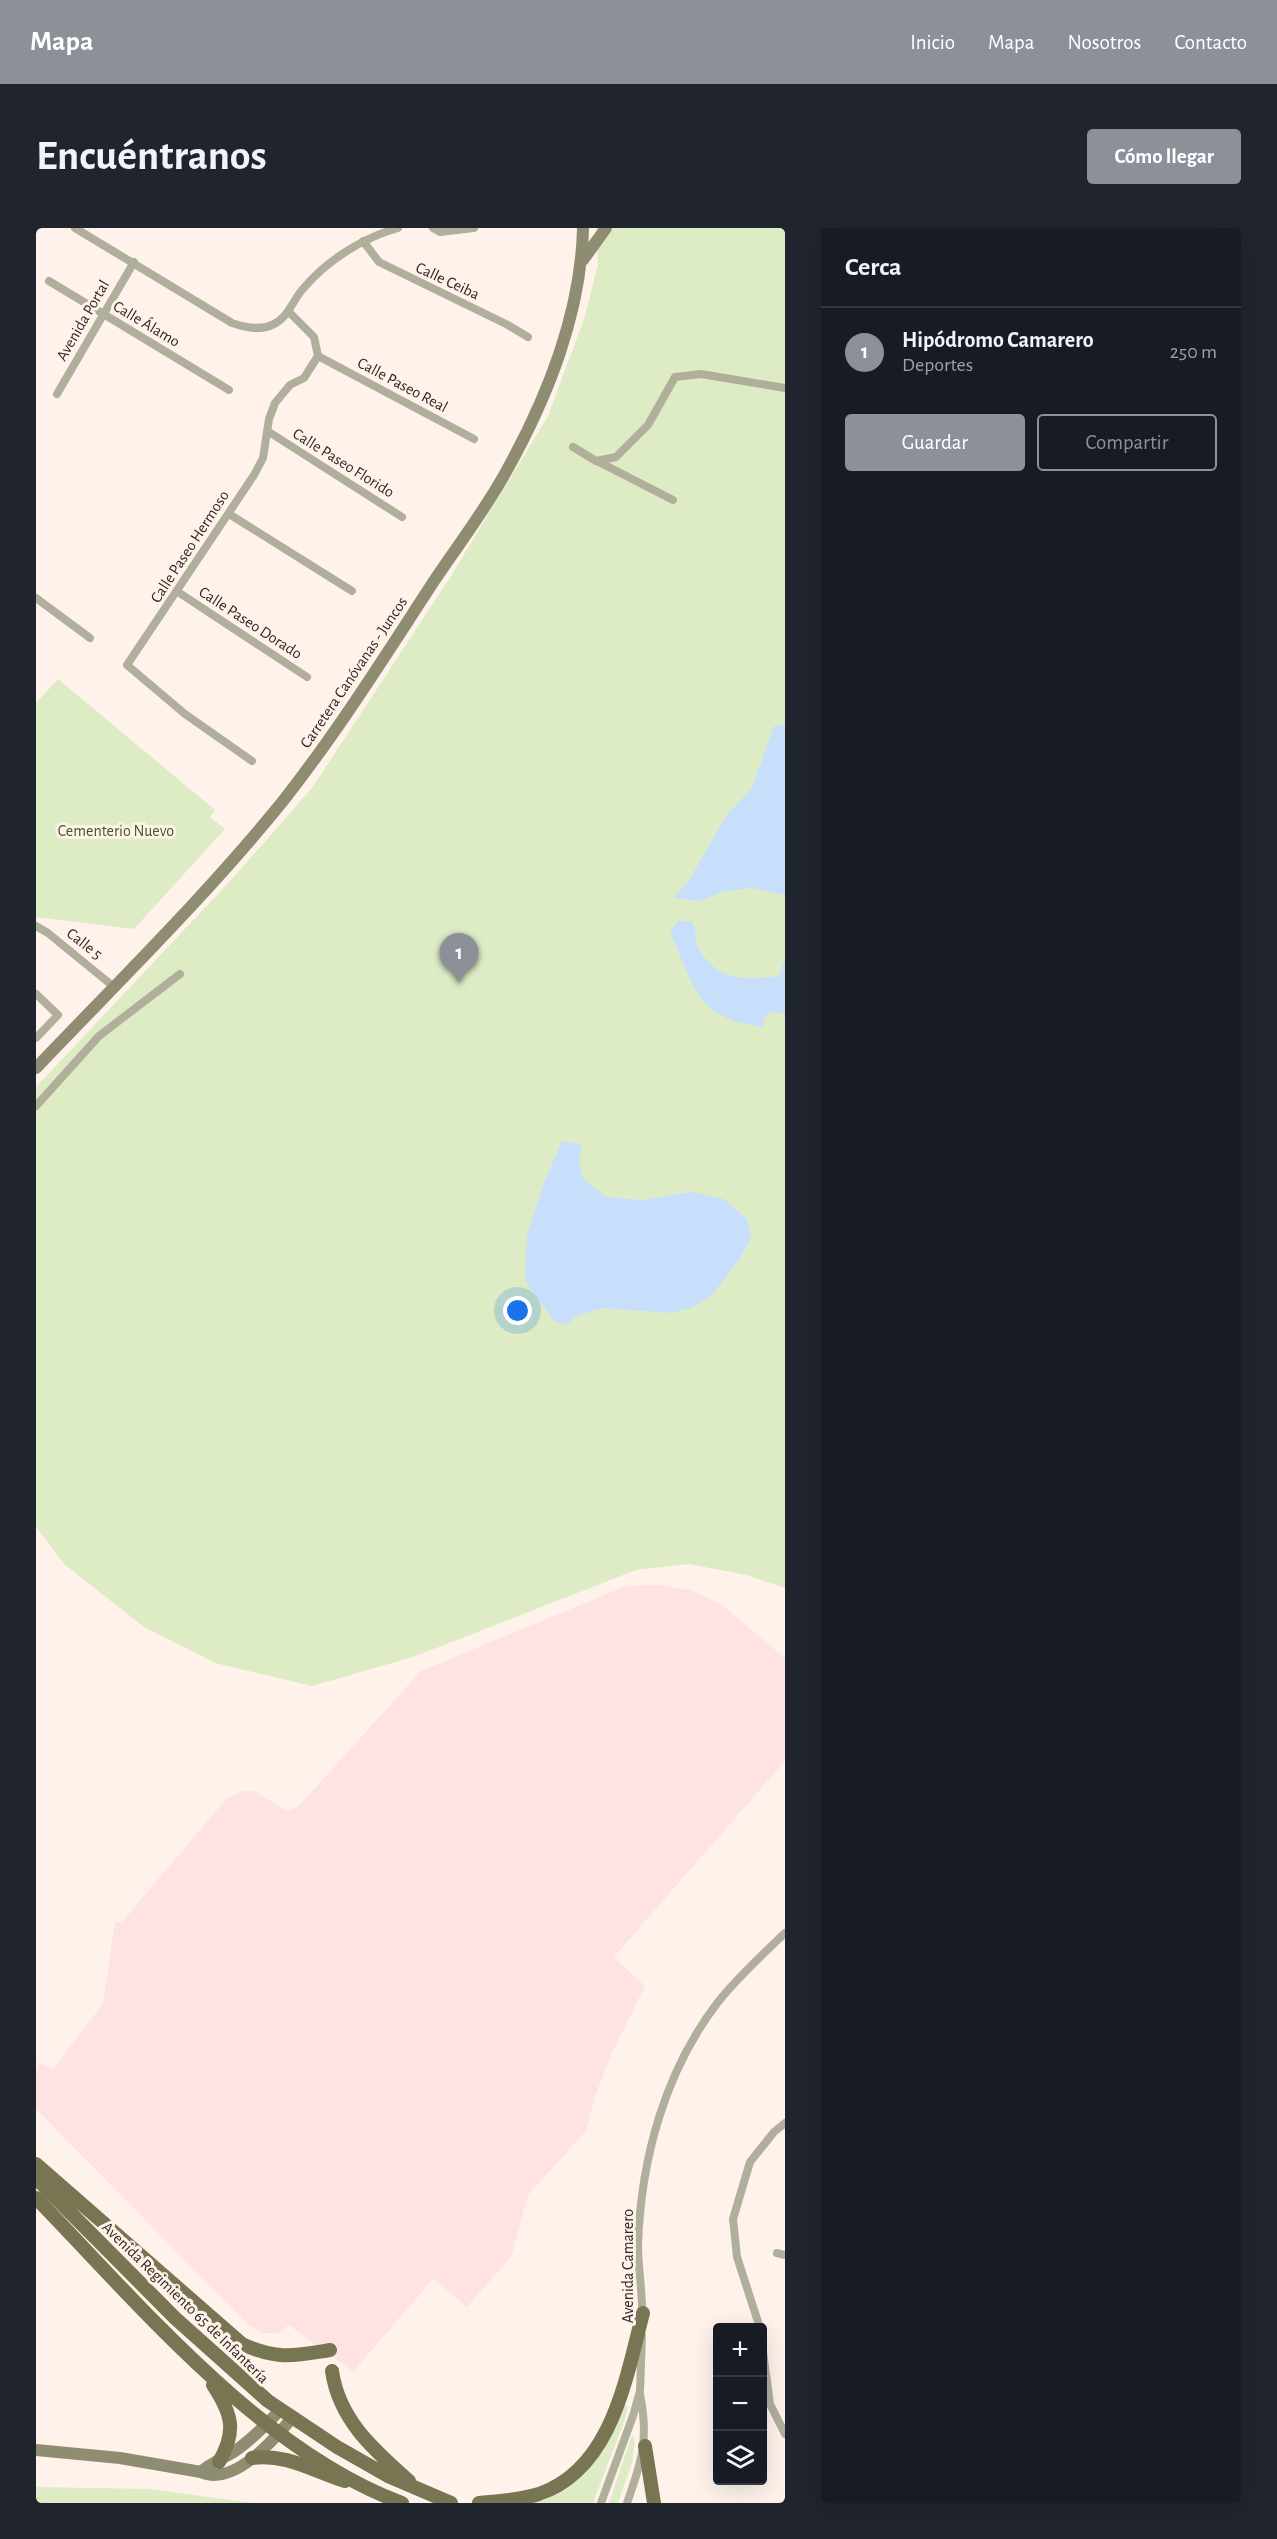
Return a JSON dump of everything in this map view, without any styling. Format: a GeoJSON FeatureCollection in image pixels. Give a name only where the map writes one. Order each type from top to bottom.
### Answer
{"type":"FeatureCollection","features":[{"type":"Feature","properties":{"kind":"main road","name":"Carretera Canóvanas - Juncos"},"geometry":{"type":"LineString","coordinates":[[36,1068],[198,897],[282,802],[337,729],[506,472],[538,410],[562,347],[582,261],[583,228]]}},
{"type":"Feature","properties":{"kind":"main road"},"geometry":{"type":"LineString","coordinates":[[582,261],[606,228]]}},
{"type":"Feature","properties":{"kind":"main road"},"geometry":{"type":"LineString","coordinates":[[36,2164],[242,2344],[260,2352],[282,2357],[330,2350]]}},
{"type":"Feature","properties":{"kind":"main road","name":"Avenida Regimiento 65 de Infantería"},"geometry":{"type":"LineString","coordinates":[[36,2178],[175,2318],[246,2384],[280,2410],[347,2453],[388,2476],[451,2503]]}},
{"type":"Feature","properties":{"kind":"main road","name":"Avenida Regimiento 65 de Infantería"},"geometry":{"type":"LineString","coordinates":[[36,2198],[231,2394],[279,2433],[339,2471],[402,2503]]}},
{"type":"Feature","properties":{"kind":"main road"},"geometry":{"type":"LineString","coordinates":[[479,2503],[539,2494],[556,2486],[581,2466],[605,2433],[621,2400],[642,2313]]}},
{"type":"Feature","properties":{"kind":"main road"},"geometry":{"type":"LineString","coordinates":[[191,2355],[222,2399],[231,2420],[231,2435],[219,2462]]}},
{"type":"Feature","properties":{"kind":"main road"},"geometry":{"type":"LineString","coordinates":[[332,2371],[339,2401],[353,2424],[372,2448],[417,2489]]}},
{"type":"Feature","properties":{"kind":"main road"},"geometry":{"type":"LineString","coordinates":[[201,2472],[208,2465],[219,2462],[237,2450],[280,2410]]}},
{"type":"Feature","properties":{"kind":"main road"},"geometry":{"type":"LineString","coordinates":[[36,2450],[109,2457],[201,2472],[211,2477],[220,2476],[252,2458],[292,2418]]}},
{"type":"Feature","properties":{"kind":"main road"},"geometry":{"type":"LineString","coordinates":[[645,2446],[654,2503]]}},
{"type":"Feature","properties":{"kind":"main road"},"geometry":{"type":"LineString","coordinates":[[252,2458],[268,2456],[285,2458],[328,2476],[375,2491]]}},
{"type":"Feature","properties":{"kind":"street"},"geometry":{"type":"LineString","coordinates":[[75,228],[232,323],[251,328],[272,325],[289,312],[299,293],[312,278],[367,235],[398,228]]}},
{"type":"Feature","properties":{"kind":"street"},"geometry":{"type":"LineString","coordinates":[[433,228],[441,232],[474,228]]}},
{"type":"Feature","properties":{"kind":"street","name":"Calle Ceiba"},"geometry":{"type":"LineString","coordinates":[[367,235],[379,262],[528,337]]}},
{"type":"Feature","properties":{"kind":"street","name":"Avenida Portal"},"geometry":{"type":"LineString","coordinates":[[57,394],[134,262]]}},
{"type":"Feature","properties":{"kind":"street","name":"Calle Álamo"},"geometry":{"type":"LineString","coordinates":[[49,281],[229,390]]}},
{"type":"Feature","properties":{"kind":"street"},"geometry":{"type":"LineString","coordinates":[[289,312],[314,337],[318,356]]}},
{"type":"Feature","properties":{"kind":"street","name":"Calle Paseo Hermoso"},"geometry":{"type":"LineString","coordinates":[[252,761],[185,714],[127,665],[178,592],[263,458],[269,432],[269,419],[275,403],[290,385],[304,378],[318,356]]}},
{"type":"Feature","properties":{"kind":"street","name":"Calle Paseo Real"},"geometry":{"type":"LineString","coordinates":[[318,356],[474,439]]}},
{"type":"Feature","properties":{"kind":"street"},"geometry":{"type":"LineString","coordinates":[[596,461],[616,457],[648,425],[675,377],[701,374],[785,388]]}},
{"type":"Feature","properties":{"kind":"street","name":"Calle Paseo Florido"},"geometry":{"type":"LineString","coordinates":[[269,432],[402,517]]}},
{"type":"Feature","properties":{"kind":"street"},"geometry":{"type":"LineString","coordinates":[[573,447],[673,500]]}},
{"type":"Feature","properties":{"kind":"street"},"geometry":{"type":"LineString","coordinates":[[229,514],[352,591]]}},
{"type":"Feature","properties":{"kind":"street","name":"Calle Paseo Dorado"},"geometry":{"type":"LineString","coordinates":[[178,592],[307,677]]}},
{"type":"Feature","properties":{"kind":"street"},"geometry":{"type":"LineString","coordinates":[[36,598],[90,638]]}},
{"type":"Feature","properties":{"kind":"street","name":"Calle 5"},"geometry":{"type":"LineString","coordinates":[[36,926],[48,933],[114,987]]}},
{"type":"Feature","properties":{"kind":"street"},"geometry":{"type":"LineString","coordinates":[[36,1106],[99,1036],[180,974]]}},
{"type":"Feature","properties":{"kind":"street"},"geometry":{"type":"LineString","coordinates":[[36,994],[58,1015],[36,1038]]}},
{"type":"Feature","properties":{"kind":"street","name":"Avenida Camarero"},"geometry":{"type":"LineString","coordinates":[[627,2503],[645,2446],[645,2419],[640,2391],[642,2313],[638,2246],[643,2179],[652,2136],[683,2058],[718,2003],[751,1965],[785,1933]]}},
{"type":"Feature","properties":{"kind":"street"},"geometry":{"type":"LineString","coordinates":[[758,2323],[737,2257],[733,2219],[750,2162],[774,2132],[785,2123]]}},
{"type":"Feature","properties":{"kind":"street"},"geometry":{"type":"LineString","coordinates":[[766,2377],[770,2404],[785,2433]]}},
{"type":"Feature","properties":{"kind":"street","name":"Avenida Camarero"},"geometry":{"type":"LineString","coordinates":[[601,2503],[640,2391]]}},
{"type":"Feature","properties":{"kind":"shaded area"},"geometry":{"type":"Polygon","coordinates":[[[659,1585],[690,1590],[721,1604],[785,1658],[785,1761],[614,1957],[645,1986],[612,2053],[596,2094],[586,2131],[528,2195],[511,2257],[467,2307],[433,2279],[353,2372],[289,2325],[278,2333],[263,2333],[250,2326],[36,2109],[36,2072],[39,2063],[53,2069],[103,2004],[115,1921],[121,1923],[227,1798],[242,1791],[254,1791],[287,1811],[298,1807],[421,1671],[626,1586],[659,1585]]]}},
{"type":"Feature","properties":{"kind":"green space"},"geometry":{"type":"Polygon","coordinates":[[[596,228],[785,228],[785,1588],[746,1575],[689,1564],[636,1570],[413,1657],[312,1686],[215,1663],[144,1627],[64,1564],[36,1527],[36,1087],[231,880],[312,788],[451,576],[548,416],[584,319],[598,265],[596,228]]]}},
{"type":"Feature","properties":{"kind":"green space","name":"Cementerio Nuevo"},"geometry":{"type":"Polygon","coordinates":[[[58,679],[215,810],[210,817],[225,829],[134,929],[36,917],[36,703],[58,679]]]}},
{"type":"Feature","properties":{"kind":"green space"},"geometry":{"type":"Polygon","coordinates":[[[623,2404],[628,2406],[625,2419],[593,2503],[536,2503],[552,2497],[578,2476],[598,2449],[623,2404]]]}},
{"type":"Feature","properties":{"kind":"green space"},"geometry":{"type":"Polygon","coordinates":[[[632,2435],[635,2439],[632,2463],[618,2503],[609,2503],[632,2435]]]}},
{"type":"Feature","properties":{"kind":"green space"},"geometry":{"type":"Polygon","coordinates":[[[36,2487],[150,2489],[253,2503],[36,2503],[36,2487]]]}},
{"type":"Feature","properties":{"kind":"water"},"geometry":{"type":"Polygon","coordinates":[[[785,725],[785,895],[751,888],[720,892],[701,901],[674,898],[689,880],[727,815],[752,788],[774,726],[785,725]]]}},
{"type":"Feature","properties":{"kind":"water"},"geometry":{"type":"Polygon","coordinates":[[[679,921],[692,922],[699,949],[715,968],[724,973],[744,978],[779,976],[785,959],[785,1014],[770,1012],[763,1019],[764,1027],[741,1023],[711,1008],[692,984],[670,931],[679,921]]]}},
{"type":"Feature","properties":{"kind":"water"},"geometry":{"type":"Polygon","coordinates":[[[562,1141],[582,1145],[579,1159],[583,1179],[607,1197],[641,1200],[691,1192],[724,1199],[747,1219],[751,1237],[741,1257],[713,1294],[692,1308],[670,1313],[602,1308],[577,1316],[567,1325],[554,1321],[525,1281],[527,1234],[544,1183],[562,1141]]]}},
{"type":"Feature","properties":{"kind":"place","name":"Hipódromo Camarero"},"geometry":{"type":"Point","coordinates":[459,983]}}]}
